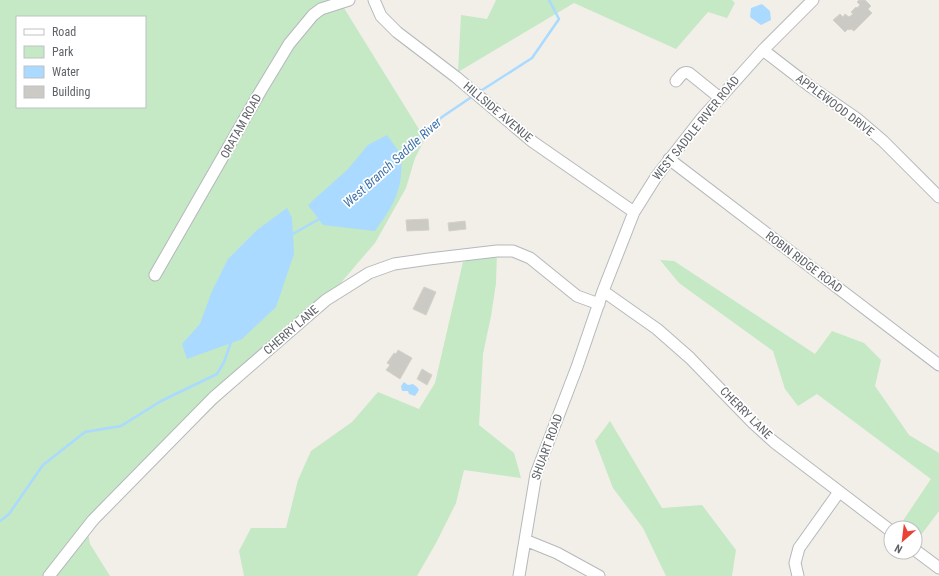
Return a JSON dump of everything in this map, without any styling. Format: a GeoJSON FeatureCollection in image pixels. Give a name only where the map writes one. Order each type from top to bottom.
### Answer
{"type":"FeatureCollection","features":[{"type":"Feature","properties":{"kind":"street","name":"ORATAM ROAD"},"geometry":{"type":"LineString","coordinates":[[155,275],[289,44],[313,15],[321,9],[349,0]]}},
{"type":"Feature","properties":{"kind":"street","name":"HILLSIDE AVENUE"},"geometry":{"type":"LineString","coordinates":[[374,0],[381,16],[396,32],[473,90],[533,142],[634,212]]}},
{"type":"Feature","properties":{"kind":"street","name":"WEST SADDLE RIVER ROAD"},"geometry":{"type":"LineString","coordinates":[[577,367],[603,292],[634,212],[645,192],[683,141],[720,98],[763,50],[813,0]]}},
{"type":"Feature","properties":{"kind":"street","name":"APPLEWOOD DRIVE"},"geometry":{"type":"LineString","coordinates":[[763,50],[811,87],[856,118],[883,141],[939,196]]}},
{"type":"Feature","properties":{"kind":"street"},"geometry":{"type":"LineString","coordinates":[[676,81],[682,73],[689,73],[720,98]]}},
{"type":"Feature","properties":{"kind":"street","name":"ROBIN RIDGE ROAD"},"geometry":{"type":"LineString","coordinates":[[669,159],[939,364]]}},
{"type":"Feature","properties":{"kind":"street","name":"CHERRY LANE"},"geometry":{"type":"LineString","coordinates":[[49,576],[93,520],[213,398],[326,300],[369,273],[394,264],[497,251],[513,251],[525,255],[577,296],[599,304]]}},
{"type":"Feature","properties":{"kind":"street","name":"CHERRY LANE"},"geometry":{"type":"LineString","coordinates":[[603,292],[657,329],[690,358],[758,428],[774,442],[883,525]]}},
{"type":"Feature","properties":{"kind":"street","name":"SHUART ROAD"},"geometry":{"type":"LineString","coordinates":[[519,576],[536,474],[577,367]]}},
{"type":"Feature","properties":{"kind":"street"},"geometry":{"type":"LineString","coordinates":[[798,576],[795,563],[799,548],[839,492]]}},
{"type":"Feature","properties":{"kind":"street"},"geometry":{"type":"LineString","coordinates":[[524,540],[557,553],[599,576]]}},
{"type":"Feature","properties":{"kind":"street"},"geometry":{"type":"LineString","coordinates":[[923,556],[939,568]]}},
{"type":"Feature","properties":{"kind":"green space"},"geometry":{"type":"Polygon","coordinates":[[[0,0],[339,0],[425,139],[415,158],[406,188],[375,243],[326,300],[87,527],[90,544],[110,576],[0,576],[0,0]]]}},
{"type":"Feature","properties":{"kind":"green space"},"geometry":{"type":"Polygon","coordinates":[[[496,0],[732,0],[735,3],[727,18],[708,12],[676,49],[574,3],[458,72],[461,15],[487,19],[496,0]]]}},
{"type":"Feature","properties":{"kind":"green space"},"geometry":{"type":"Polygon","coordinates":[[[497,251],[496,283],[483,354],[479,425],[514,453],[521,478],[464,470],[456,503],[436,543],[417,576],[244,576],[239,551],[251,528],[286,528],[298,480],[311,451],[352,422],[378,392],[419,409],[435,383],[463,262],[497,251]]]}},
{"type":"Feature","properties":{"kind":"green space"},"geometry":{"type":"Polygon","coordinates":[[[660,260],[674,261],[815,354],[832,331],[864,343],[881,360],[875,386],[909,435],[939,453],[939,511],[923,532],[923,520],[903,520],[931,479],[817,394],[798,406],[785,389],[773,351],[679,283],[660,260]]]}},
{"type":"Feature","properties":{"kind":"green space"},"geometry":{"type":"Polygon","coordinates":[[[610,421],[662,508],[702,505],[736,550],[732,576],[666,576],[643,528],[613,488],[595,441],[610,421]]]}},
{"type":"Feature","properties":{"kind":"water"},"geometry":{"type":"Polygon","coordinates":[[[762,4],[770,11],[771,20],[761,25],[750,17],[751,8],[762,4]]]}},
{"type":"Feature","properties":{"kind":"water"},"geometry":{"type":"Polygon","coordinates":[[[387,135],[402,156],[401,178],[394,201],[375,231],[323,225],[308,205],[348,169],[368,145],[387,135]]]}},
{"type":"Feature","properties":{"kind":"water"},"geometry":{"type":"Polygon","coordinates":[[[287,208],[292,218],[294,254],[276,307],[242,339],[187,359],[182,344],[200,324],[212,291],[228,259],[257,230],[287,208]]]}},
{"type":"Feature","properties":{"kind":"water"},"geometry":{"type":"Polygon","coordinates":[[[404,382],[408,385],[413,384],[417,387],[419,390],[415,396],[409,394],[408,391],[402,391],[401,386],[404,382]]]}},
{"type":"Feature","properties":{"kind":"building"},"geometry":{"type":"Polygon","coordinates":[[[859,0],[865,0],[871,6],[868,9],[872,13],[854,31],[848,29],[845,32],[833,20],[840,14],[843,17],[845,14],[849,17],[853,14],[851,12],[860,5],[857,2],[859,0]]]}},
{"type":"Feature","properties":{"kind":"building"},"geometry":{"type":"Polygon","coordinates":[[[428,219],[429,230],[407,231],[406,220],[428,219]]]}},
{"type":"Feature","properties":{"kind":"building"},"geometry":{"type":"Polygon","coordinates":[[[465,221],[466,229],[449,231],[448,223],[465,221]]]}},
{"type":"Feature","properties":{"kind":"building"},"geometry":{"type":"Polygon","coordinates":[[[424,287],[436,292],[426,315],[413,309],[424,287]]]}},
{"type":"Feature","properties":{"kind":"building"},"geometry":{"type":"Polygon","coordinates":[[[398,350],[412,358],[400,379],[386,370],[390,365],[387,363],[398,350]]]}},
{"type":"Feature","properties":{"kind":"building"},"geometry":{"type":"Polygon","coordinates":[[[422,369],[432,375],[427,385],[417,379],[422,369]]]}},
{"type":"Feature","properties":{"kind":"waterway","name":"West Branch Saddle River"},"geometry":{"type":"LineString","coordinates":[[479,92],[532,58],[559,19],[549,0]]}},
{"type":"Feature","properties":{"kind":"waterway","name":"West Branch Saddle River"},"geometry":{"type":"LineString","coordinates":[[400,156],[442,117],[473,96]]}},
{"type":"Feature","properties":{"kind":"waterway","name":"West Branch Saddle River"},"geometry":{"type":"LineString","coordinates":[[291,235],[321,218]]}},
{"type":"Feature","properties":{"kind":"waterway","name":"West Branch Saddle River"},"geometry":{"type":"LineString","coordinates":[[0,521],[9,514],[43,465],[85,432],[121,426],[161,401],[217,374],[224,362],[231,342]]}}]}
